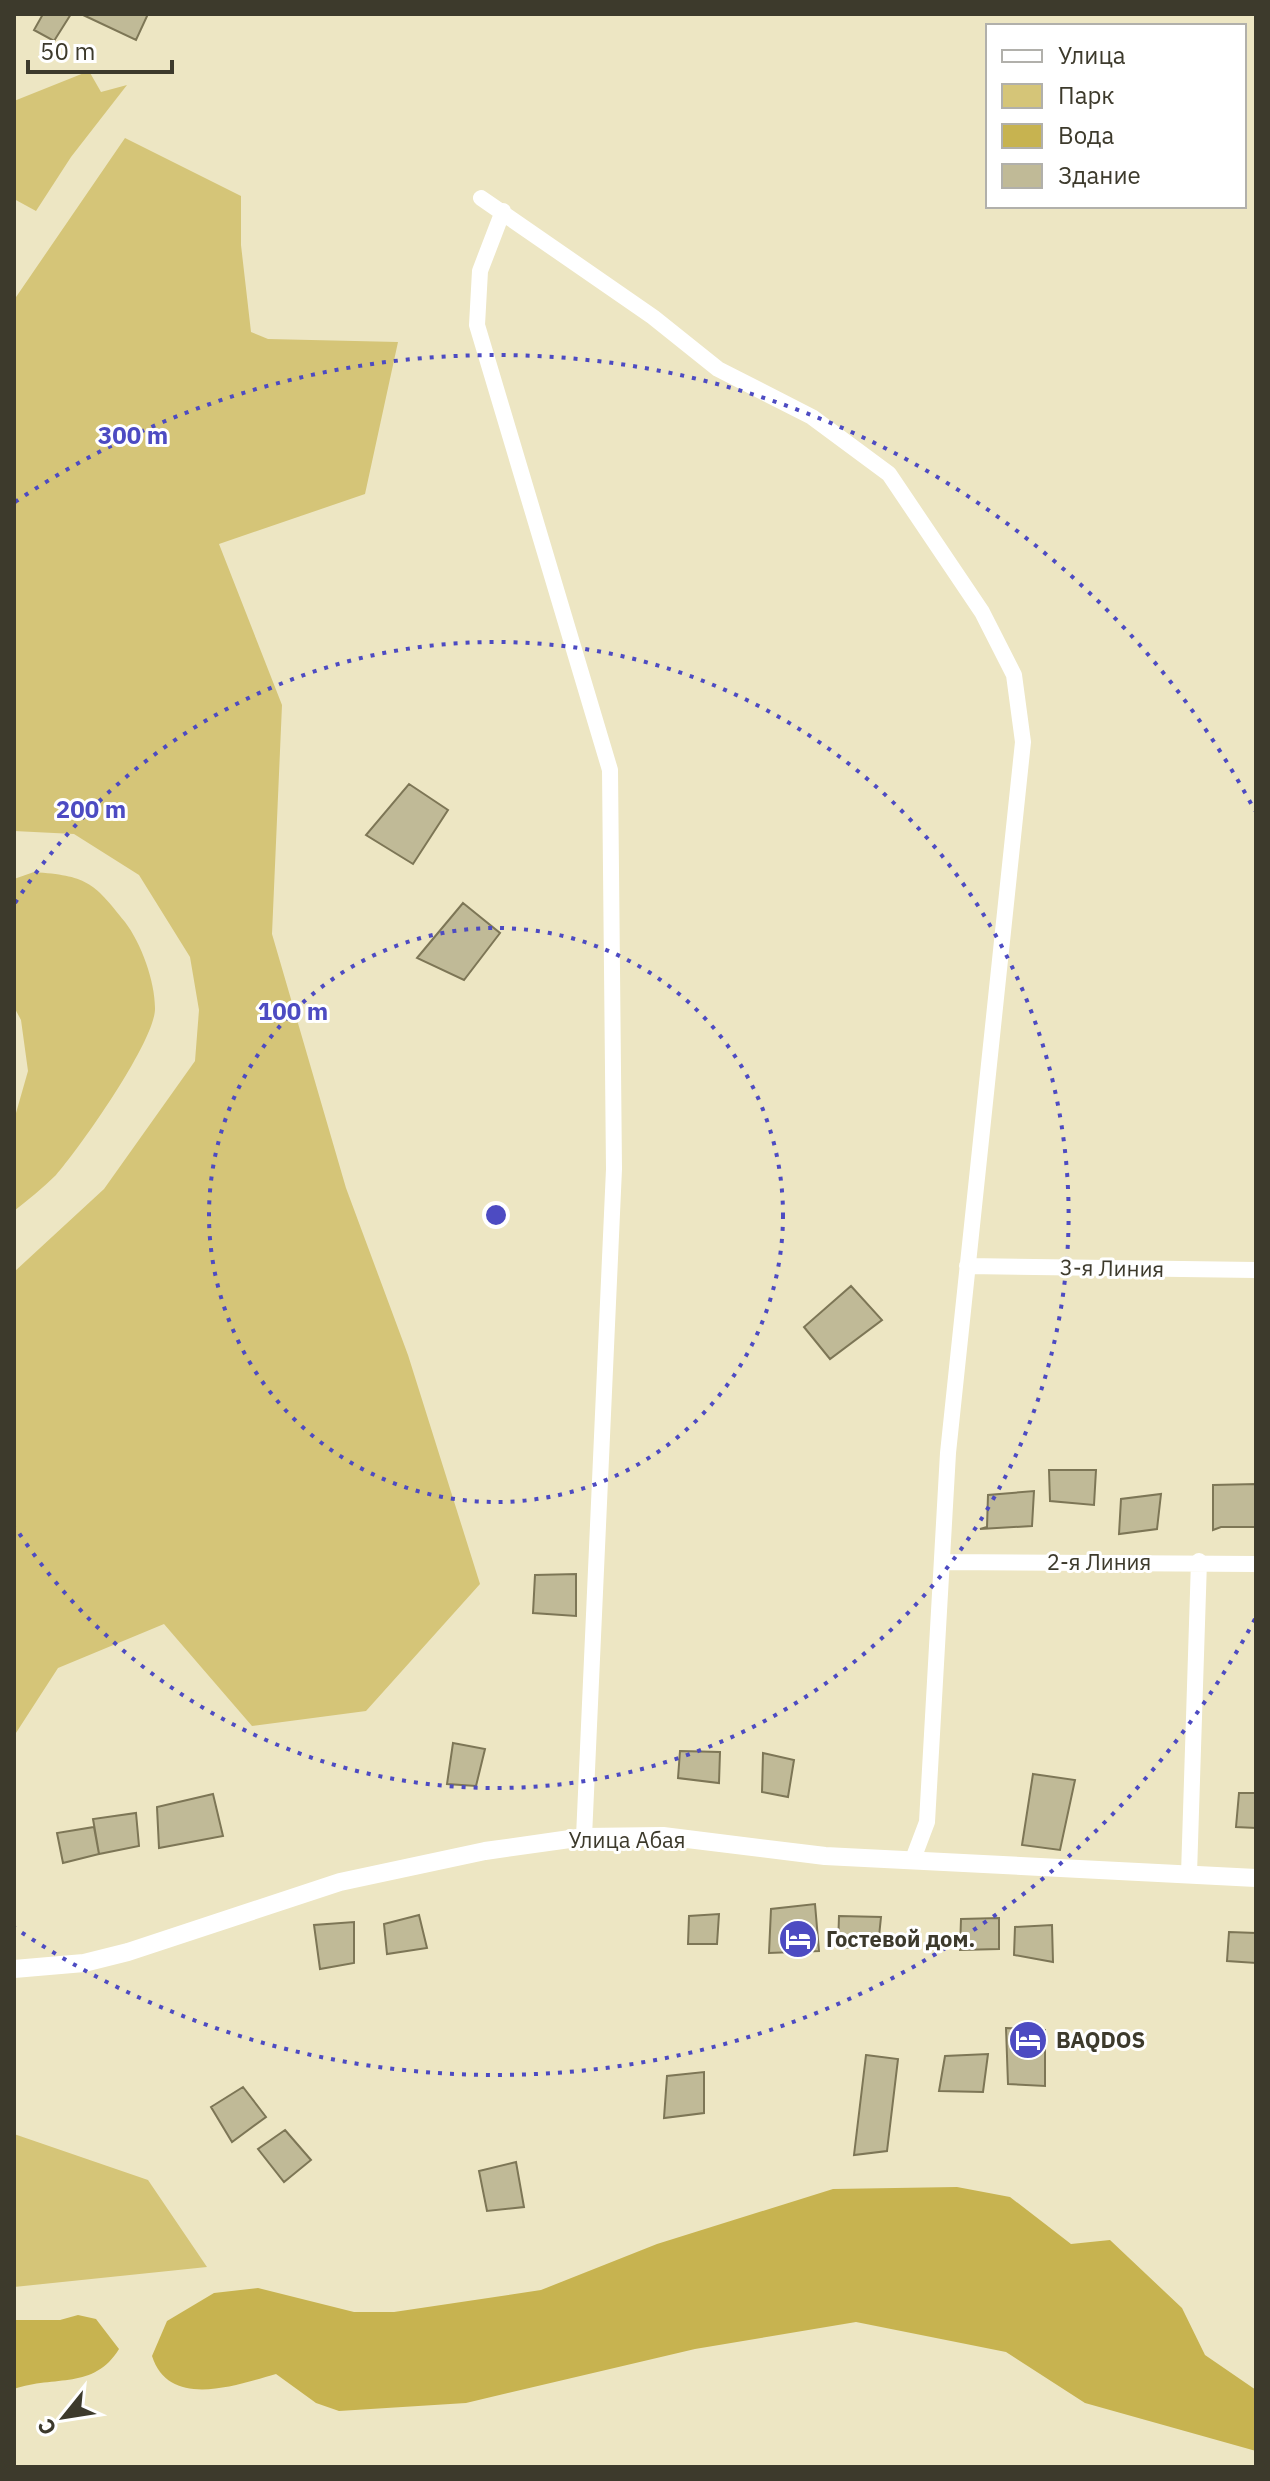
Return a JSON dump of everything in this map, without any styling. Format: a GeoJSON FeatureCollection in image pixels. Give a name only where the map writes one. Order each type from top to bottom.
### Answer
{"type":"FeatureCollection","features":[{"type":"Feature","properties":{"kind":"street"},"geometry":{"type":"LineString","coordinates":[[481,198],[653,317],[718,369],[812,417],[889,474],[982,612],[1014,675],[1023,742],[948,1453],[927,1822],[913,1859]]}},
{"type":"Feature","properties":{"kind":"street"},"geometry":{"type":"LineString","coordinates":[[503,211],[480,271],[477,325],[610,770],[614,1169],[584,1837]]}},
{"type":"Feature","properties":{"kind":"street","name":"3-я Линия"},"geometry":{"type":"LineString","coordinates":[[967,1266],[1256,1270]]}},
{"type":"Feature","properties":{"kind":"street"},"geometry":{"type":"LineString","coordinates":[[1189,1874],[1199,1561]]}},
{"type":"Feature","properties":{"kind":"street","name":"2-я Линия"},"geometry":{"type":"LineString","coordinates":[[942,1562],[1199,1561],[1256,1564]]}},
{"type":"Feature","properties":{"kind":"street","name":"Улица Абая"},"geometry":{"type":"LineString","coordinates":[[14,1969],[84,1963],[128,1952],[340,1882],[485,1851],[584,1837],[663,1836],[825,1856],[1256,1878]]}},
{"type":"Feature","properties":{"kind":"green space"},"geometry":{"type":"Polygon","coordinates":[[[89,71],[101,92],[127,85],[71,157],[36,211],[14,199],[14,101],[89,71]]]}},
{"type":"Feature","properties":{"kind":"green space"},"geometry":{"type":"Polygon","coordinates":[[[125,138],[241,196],[241,245],[251,332],[268,339],[398,342],[365,494],[219,544],[282,705],[272,934],[346,1188],[408,1355],[480,1584],[366,1711],[252,1726],[164,1624],[58,1668],[14,1736],[14,1272],[104,1189],[195,1061],[199,1010],[190,957],[139,875],[74,834],[14,831],[14,300],[125,138]]]}},
{"type":"Feature","properties":{"kind":"green space"},"geometry":{"type":"Polygon","coordinates":[[[34,872],[77,879],[105,897],[142,951],[153,986],[155,1008],[143,1044],[98,1119],[56,1175],[14,1211],[14,1120],[28,1071],[21,1020],[14,1007],[14,879],[34,872]]]}},
{"type":"Feature","properties":{"kind":"green space"},"geometry":{"type":"Polygon","coordinates":[[[14,2134],[148,2180],[207,2267],[14,2287],[14,2134]]]}},
{"type":"Feature","properties":{"kind":"water"},"geometry":{"type":"Polygon","coordinates":[[[957,2187],[1010,2197],[1071,2244],[1110,2240],[1182,2308],[1205,2355],[1256,2390],[1256,2451],[1085,2403],[1006,2352],[856,2322],[695,2349],[466,2403],[339,2411],[316,2403],[276,2374],[224,2387],[188,2388],[173,2383],[161,2373],[152,2356],[167,2321],[214,2293],[258,2288],[354,2312],[394,2312],[541,2290],[657,2244],[833,2189],[957,2187]]]}},
{"type":"Feature","properties":{"kind":"water"},"geometry":{"type":"Polygon","coordinates":[[[78,2315],[96,2319],[119,2349],[109,2362],[86,2376],[14,2389],[14,2320],[60,2320],[78,2315]]]}},
{"type":"Feature","properties":{"kind":"building"},"geometry":{"type":"Polygon","coordinates":[[[43,14],[71,14],[54,41],[34,30],[43,14]]]}},
{"type":"Feature","properties":{"kind":"building"},"geometry":{"type":"Polygon","coordinates":[[[81,14],[148,14],[136,40],[81,14]]]}},
{"type":"Feature","properties":{"kind":"building"},"geometry":{"type":"Polygon","coordinates":[[[409,784],[448,810],[413,864],[366,835],[409,784]]]}},
{"type":"Feature","properties":{"kind":"building"},"geometry":{"type":"Polygon","coordinates":[[[463,903],[500,933],[464,980],[417,958],[463,903]]]}},
{"type":"Feature","properties":{"kind":"building"},"geometry":{"type":"Polygon","coordinates":[[[851,1286],[882,1320],[830,1359],[804,1327],[851,1286]]]}},
{"type":"Feature","properties":{"kind":"building"},"geometry":{"type":"Polygon","coordinates":[[[1049,1470],[1096,1470],[1094,1505],[1050,1501],[1049,1470]]]}},
{"type":"Feature","properties":{"kind":"building"},"geometry":{"type":"Polygon","coordinates":[[[1256,1484],[1256,1527],[1221,1527],[1213,1530],[1213,1485],[1256,1484]]]}},
{"type":"Feature","properties":{"kind":"building"},"geometry":{"type":"Polygon","coordinates":[[[1034,1491],[1032,1526],[980,1529],[987,1527],[988,1495],[1034,1491]]]}},
{"type":"Feature","properties":{"kind":"building"},"geometry":{"type":"Polygon","coordinates":[[[1161,1494],[1157,1529],[1119,1534],[1121,1499],[1161,1494]]]}},
{"type":"Feature","properties":{"kind":"building"},"geometry":{"type":"Polygon","coordinates":[[[576,1574],[576,1616],[533,1613],[535,1575],[576,1574]]]}},
{"type":"Feature","properties":{"kind":"building"},"geometry":{"type":"Polygon","coordinates":[[[453,1743],[485,1749],[476,1786],[447,1784],[453,1743]]]}},
{"type":"Feature","properties":{"kind":"building"},"geometry":{"type":"Polygon","coordinates":[[[680,1751],[720,1752],[719,1783],[678,1778],[680,1751]]]}},
{"type":"Feature","properties":{"kind":"building"},"geometry":{"type":"Polygon","coordinates":[[[763,1753],[794,1760],[788,1797],[762,1792],[763,1753]]]}},
{"type":"Feature","properties":{"kind":"building"},"geometry":{"type":"Polygon","coordinates":[[[1033,1774],[1075,1780],[1060,1850],[1022,1845],[1033,1774]]]}},
{"type":"Feature","properties":{"kind":"building"},"geometry":{"type":"Polygon","coordinates":[[[1239,1793],[1256,1793],[1256,1828],[1236,1827],[1239,1793]]]}},
{"type":"Feature","properties":{"kind":"building"},"geometry":{"type":"Polygon","coordinates":[[[213,1794],[223,1836],[159,1848],[157,1807],[213,1794]]]}},
{"type":"Feature","properties":{"kind":"building"},"geometry":{"type":"Polygon","coordinates":[[[136,1813],[139,1846],[99,1854],[93,1819],[136,1813]]]}},
{"type":"Feature","properties":{"kind":"building"},"geometry":{"type":"Polygon","coordinates":[[[94,1827],[99,1854],[63,1863],[57,1833],[94,1827]]]}},
{"type":"Feature","properties":{"kind":"building"},"geometry":{"type":"Polygon","coordinates":[[[815,1904],[819,1951],[769,1953],[771,1909],[815,1904]]]}},
{"type":"Feature","properties":{"kind":"building"},"geometry":{"type":"Polygon","coordinates":[[[719,1914],[717,1944],[688,1944],[689,1916],[719,1914]]]}},
{"type":"Feature","properties":{"kind":"building"},"geometry":{"type":"Polygon","coordinates":[[[419,1915],[427,1948],[387,1954],[384,1924],[419,1915]]]}},
{"type":"Feature","properties":{"kind":"building"},"geometry":{"type":"Polygon","coordinates":[[[839,1916],[881,1917],[878,1946],[838,1948],[839,1916]]]}},
{"type":"Feature","properties":{"kind":"building"},"geometry":{"type":"Polygon","coordinates":[[[999,1918],[999,1949],[960,1950],[961,1919],[999,1918]]]}},
{"type":"Feature","properties":{"kind":"building"},"geometry":{"type":"Polygon","coordinates":[[[354,1922],[354,1963],[320,1969],[314,1925],[354,1922]]]}},
{"type":"Feature","properties":{"kind":"building"},"geometry":{"type":"Polygon","coordinates":[[[1052,1925],[1053,1962],[1014,1955],[1015,1927],[1052,1925]]]}},
{"type":"Feature","properties":{"kind":"building"},"geometry":{"type":"Polygon","coordinates":[[[1229,1932],[1256,1933],[1256,1963],[1227,1961],[1229,1932]]]}},
{"type":"Feature","properties":{"kind":"building"},"geometry":{"type":"Polygon","coordinates":[[[1006,2028],[1045,2030],[1045,2086],[1008,2084],[1006,2028]]]}},
{"type":"Feature","properties":{"kind":"building"},"geometry":{"type":"Polygon","coordinates":[[[988,2054],[983,2092],[939,2091],[945,2056],[988,2054]]]}},
{"type":"Feature","properties":{"kind":"building"},"geometry":{"type":"Polygon","coordinates":[[[866,2055],[898,2059],[887,2151],[854,2155],[866,2055]]]}},
{"type":"Feature","properties":{"kind":"building"},"geometry":{"type":"Polygon","coordinates":[[[704,2072],[704,2113],[664,2118],[667,2076],[704,2072]]]}},
{"type":"Feature","properties":{"kind":"building"},"geometry":{"type":"Polygon","coordinates":[[[243,2087],[266,2117],[232,2142],[211,2107],[243,2087]]]}},
{"type":"Feature","properties":{"kind":"building"},"geometry":{"type":"Polygon","coordinates":[[[285,2130],[311,2160],[284,2182],[258,2149],[285,2130]]]}},
{"type":"Feature","properties":{"kind":"building"},"geometry":{"type":"Polygon","coordinates":[[[516,2162],[524,2207],[487,2211],[479,2171],[516,2162]]]}},
{"type":"Feature","properties":{"kind":"place","name":"Гостевой дом."},"geometry":{"type":"Point","coordinates":[798,1939]}},
{"type":"Feature","properties":{"kind":"place","name":"BAQDOS"},"geometry":{"type":"Point","coordinates":[1028,2040]}}]}
